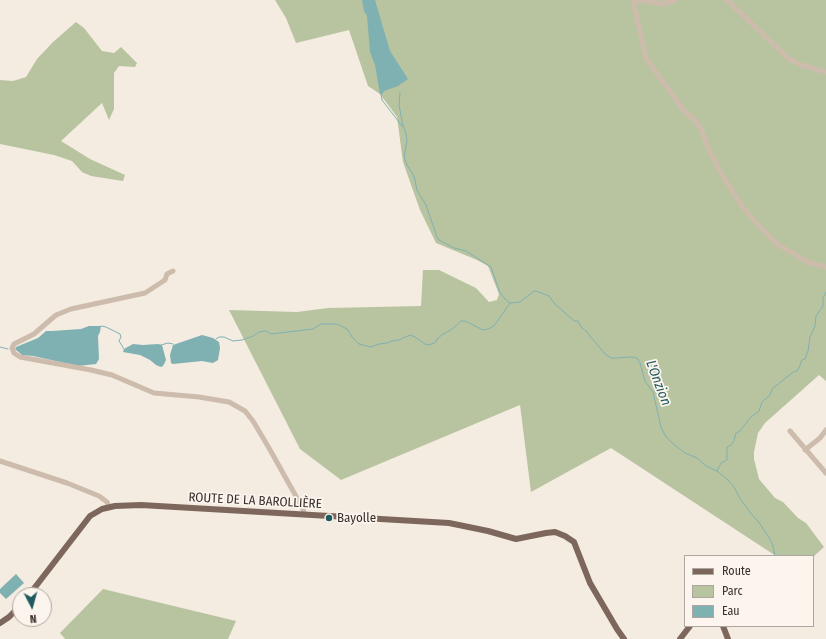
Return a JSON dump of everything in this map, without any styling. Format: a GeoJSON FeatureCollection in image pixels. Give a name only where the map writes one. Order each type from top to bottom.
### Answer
{"type":"FeatureCollection","features":[{"type":"Feature","properties":{"kind":"main road","name":"ROUTE DE LA BAROLLIÈRE"},"geometry":{"type":"LineString","coordinates":[[35,587],[90,516],[102,509],[115,506],[141,505],[449,524],[488,531],[516,539],[555,532],[574,542],[590,583],[624,639]]}},
{"type":"Feature","properties":{"kind":"main road"},"geometry":{"type":"LineString","coordinates":[[0,624],[12,614]]}},
{"type":"Feature","properties":{"kind":"main road"},"geometry":{"type":"LineString","coordinates":[[680,639],[689,627]]}},
{"type":"Feature","properties":{"kind":"main road"},"geometry":{"type":"LineString","coordinates":[[723,627],[728,639]]}},
{"type":"Feature","properties":{"kind":"street"},"geometry":{"type":"LineString","coordinates":[[675,0],[663,4],[641,0],[633,1],[646,58],[682,107],[702,129],[715,162],[727,184],[742,206],[758,225],[777,244],[808,262],[826,267]]}},
{"type":"Feature","properties":{"kind":"street"},"geometry":{"type":"LineString","coordinates":[[727,0],[789,60],[801,66],[826,72]]}},
{"type":"Feature","properties":{"kind":"street"},"geometry":{"type":"LineString","coordinates":[[173,271],[167,274],[165,280],[145,293],[72,308],[56,315],[34,334],[14,344],[12,348],[14,353],[20,357],[91,370],[112,376],[154,393],[199,397],[229,402],[245,411],[253,421],[305,515]]}},
{"type":"Feature","properties":{"kind":"street"},"geometry":{"type":"LineString","coordinates":[[805,450],[820,438],[826,430]]}},
{"type":"Feature","properties":{"kind":"street"},"geometry":{"type":"LineString","coordinates":[[790,431],[826,473]]}},
{"type":"Feature","properties":{"kind":"street"},"geometry":{"type":"LineString","coordinates":[[0,461],[68,483],[99,496],[107,502],[109,507]]}},
{"type":"Feature","properties":{"kind":"green space"},"geometry":{"type":"Polygon","coordinates":[[[275,0],[826,0],[826,381],[819,375],[765,423],[758,433],[754,452],[754,459],[759,479],[775,498],[783,502],[798,518],[806,523],[824,547],[814,556],[774,555],[611,448],[531,492],[520,405],[341,480],[300,449],[229,310],[297,312],[328,308],[421,306],[423,270],[439,270],[476,288],[489,302],[497,300],[499,294],[488,266],[436,243],[420,210],[403,162],[397,117],[380,94],[368,86],[349,30],[296,43],[286,18],[275,0]]]}},
{"type":"Feature","properties":{"kind":"green space"},"geometry":{"type":"Polygon","coordinates":[[[76,22],[84,28],[102,51],[114,53],[121,47],[137,63],[135,67],[119,66],[114,73],[114,109],[109,120],[102,103],[61,141],[90,159],[125,175],[123,181],[91,176],[82,172],[72,161],[54,155],[0,144],[0,80],[13,81],[26,77],[37,59],[53,42],[76,22]]]}},
{"type":"Feature","properties":{"kind":"green space"},"geometry":{"type":"Polygon","coordinates":[[[103,589],[236,621],[228,639],[65,639],[60,633],[103,589]]]}},
{"type":"Feature","properties":{"kind":"water"},"geometry":{"type":"Polygon","coordinates":[[[362,0],[375,0],[390,51],[408,79],[398,86],[384,91],[382,94],[380,94],[375,65],[370,52],[367,16],[364,11],[362,0]]]}},
{"type":"Feature","properties":{"kind":"water"},"geometry":{"type":"Polygon","coordinates":[[[89,326],[101,326],[98,336],[99,359],[96,364],[78,366],[22,355],[15,349],[16,347],[38,338],[46,331],[81,329],[89,326]]]}},
{"type":"Feature","properties":{"kind":"water"},"geometry":{"type":"Polygon","coordinates":[[[202,335],[213,338],[219,342],[220,348],[218,360],[213,363],[202,361],[171,363],[170,355],[173,345],[202,335]]]}},
{"type":"Feature","properties":{"kind":"water"},"geometry":{"type":"Polygon","coordinates":[[[133,344],[162,345],[166,360],[163,366],[161,367],[156,365],[140,355],[123,352],[124,349],[133,344]]]}},
{"type":"Feature","properties":{"kind":"water"},"geometry":{"type":"Polygon","coordinates":[[[16,574],[24,583],[20,587],[12,587],[12,594],[6,599],[0,593],[0,589],[16,574]]]}},
{"type":"Feature","properties":{"kind":"waterway","name":"L'Onzion"},"geometry":{"type":"LineString","coordinates":[[400,93],[399,105],[407,141],[404,157],[414,176],[417,190],[426,205],[439,240],[454,248],[466,251],[491,267],[500,293],[510,303],[520,302],[534,291],[549,296],[554,303],[574,321],[578,321],[581,327],[605,354],[611,358],[637,358],[645,381],[653,392],[661,427],[665,435],[685,453],[697,458],[706,466],[717,471],[728,480],[770,539],[775,555]]}},
{"type":"Feature","properties":{"kind":"waterway","name":"L'Onzion"},"geometry":{"type":"LineString","coordinates":[[381,94],[382,100],[402,126]]}},
{"type":"Feature","properties":{"kind":"waterway"},"geometry":{"type":"LineString","coordinates":[[717,471],[721,463],[727,460],[727,447],[734,441],[736,433],[740,431],[751,417],[759,411],[762,402],[770,395],[772,389],[798,370],[802,360],[805,359],[810,337],[815,326],[816,316],[823,306],[823,298],[826,292]]}},
{"type":"Feature","properties":{"kind":"waterway"},"geometry":{"type":"LineString","coordinates":[[216,339],[219,337],[224,337],[233,341],[242,340],[259,332],[266,331],[271,334],[313,329],[321,324],[337,324],[347,329],[359,344],[371,347],[399,340],[410,335],[429,345],[436,342],[437,339],[461,321],[465,321],[483,330],[494,326],[510,303]]}},
{"type":"Feature","properties":{"kind":"waterway"},"geometry":{"type":"LineString","coordinates":[[101,326],[120,334],[121,337],[119,341],[124,349]]}},
{"type":"Feature","properties":{"kind":"waterway"},"geometry":{"type":"LineString","coordinates":[[161,345],[168,343],[173,344]]}},
{"type":"Feature","properties":{"kind":"waterway"},"geometry":{"type":"LineString","coordinates":[[0,347],[8,349]]}},
{"type":"Feature","properties":{"kind":"place","name":"Bayolle"},"geometry":{"type":"Point","coordinates":[329,518]}}]}
